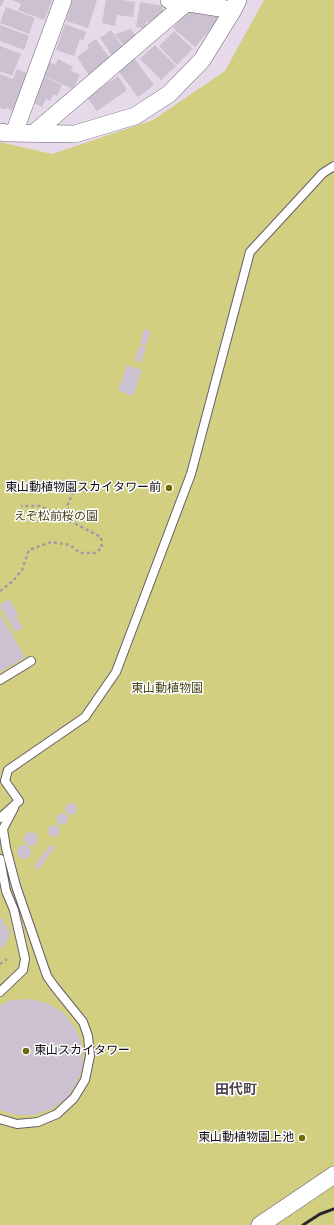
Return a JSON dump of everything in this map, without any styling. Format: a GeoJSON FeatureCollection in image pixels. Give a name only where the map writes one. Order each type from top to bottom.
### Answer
{"type":"FeatureCollection","features":[{"type":"Feature","properties":{"kind":"street"},"geometry":{"type":"LineString","coordinates":[[63,0],[7,132],[33,134],[75,134],[135,116],[169,94],[202,60],[235,5],[186,3],[169,0]]}},
{"type":"Feature","properties":{"kind":"street"},"geometry":{"type":"LineString","coordinates":[[33,134],[186,3]]}},
{"type":"Feature","properties":{"kind":"street"},"geometry":{"type":"LineString","coordinates":[[260,1225],[334,1175]]}},
{"type":"Feature","properties":{"kind":"lane"},"geometry":{"type":"LineString","coordinates":[[19,800],[5,782],[8,770],[85,717],[116,672],[191,474],[250,252],[323,173],[334,166]]}},
{"type":"Feature","properties":{"kind":"lane"},"geometry":{"type":"LineString","coordinates":[[0,680],[31,662]]}},
{"type":"Feature","properties":{"kind":"lane"},"geometry":{"type":"LineString","coordinates":[[0,818],[19,800]]}},
{"type":"Feature","properties":{"kind":"lane"},"geometry":{"type":"LineString","coordinates":[[0,1119],[17,1124],[38,1122],[57,1114],[74,1098],[85,1080],[90,1056],[88,1036],[83,1022],[54,986],[48,976],[16,886],[6,848],[3,829],[19,800]]}},
{"type":"Feature","properties":{"kind":"lane"},"geometry":{"type":"LineString","coordinates":[[0,859],[6,891],[14,910],[25,959],[23,970],[0,992]]}},
{"type":"Feature","properties":{"kind":"path"},"geometry":{"type":"LineString","coordinates":[[74,523],[67,506],[75,488]]}},
{"type":"Feature","properties":{"kind":"path"},"geometry":{"type":"LineString","coordinates":[[0,590],[13,581],[22,570],[29,550],[51,542],[70,545],[80,553],[95,553],[102,548],[101,538],[74,523],[40,506],[21,506]]}},
{"type":"Feature","properties":{"kind":"path"},"geometry":{"type":"LineString","coordinates":[[0,964],[7,959]]}},
{"type":"Feature","properties":{"kind":"green space","name":"東山動植物園"},"geometry":{"type":"Polygon","coordinates":[[[264,0],[334,0],[334,1225],[0,1225],[0,142],[52,154],[153,120],[225,71],[264,0]]]}},
{"type":"Feature","properties":{"kind":"building"},"geometry":{"type":"Polygon","coordinates":[[[0,0],[4,0],[1,7],[0,6],[0,0]]]}},
{"type":"Feature","properties":{"kind":"building"},"geometry":{"type":"Polygon","coordinates":[[[12,0],[52,0],[44,20],[18,10],[21,4],[12,0]]]}},
{"type":"Feature","properties":{"kind":"building"},"geometry":{"type":"Polygon","coordinates":[[[72,0],[97,0],[88,28],[66,21],[72,0]]]}},
{"type":"Feature","properties":{"kind":"building"},"geometry":{"type":"Polygon","coordinates":[[[106,0],[135,2],[133,17],[117,15],[115,26],[102,23],[106,0]]]}},
{"type":"Feature","properties":{"kind":"building"},"geometry":{"type":"Polygon","coordinates":[[[140,2],[163,6],[162,17],[156,17],[155,23],[146,22],[145,29],[136,27],[140,2]]]}},
{"type":"Feature","properties":{"kind":"building"},"geometry":{"type":"Polygon","coordinates":[[[192,6],[201,14],[206,8],[219,19],[195,47],[173,28],[192,6]]]}},
{"type":"Feature","properties":{"kind":"building"},"geometry":{"type":"Polygon","coordinates":[[[6,7],[35,18],[29,34],[0,23],[6,7]]]}},
{"type":"Feature","properties":{"kind":"building"},"geometry":{"type":"Polygon","coordinates":[[[65,24],[86,32],[83,41],[80,39],[74,56],[56,50],[65,24]]]}},
{"type":"Feature","properties":{"kind":"building"},"geometry":{"type":"Polygon","coordinates":[[[0,25],[29,36],[24,50],[0,41],[0,25]]]}},
{"type":"Feature","properties":{"kind":"building"},"geometry":{"type":"Polygon","coordinates":[[[131,29],[139,40],[126,49],[115,34],[131,29]]]}},
{"type":"Feature","properties":{"kind":"building"},"geometry":{"type":"Polygon","coordinates":[[[111,30],[124,49],[113,57],[100,38],[111,30]]]}},
{"type":"Feature","properties":{"kind":"building"},"geometry":{"type":"Polygon","coordinates":[[[174,31],[193,49],[177,65],[159,46],[174,31]]]}},
{"type":"Feature","properties":{"kind":"building"},"geometry":{"type":"Polygon","coordinates":[[[96,39],[111,60],[91,78],[77,57],[89,48],[87,45],[96,39]]]}},
{"type":"Feature","properties":{"kind":"building"},"geometry":{"type":"Polygon","coordinates":[[[155,45],[176,66],[161,80],[140,59],[155,45]]]}},
{"type":"Feature","properties":{"kind":"building"},"geometry":{"type":"Polygon","coordinates":[[[0,46],[21,54],[12,76],[0,71],[0,46]]]}},
{"type":"Feature","properties":{"kind":"building"},"geometry":{"type":"Polygon","coordinates":[[[134,58],[154,85],[138,97],[118,71],[134,58]]]}},
{"type":"Feature","properties":{"kind":"building"},"geometry":{"type":"Polygon","coordinates":[[[58,59],[73,67],[71,71],[80,75],[73,89],[40,74],[45,65],[48,66],[50,62],[55,65],[58,59]]]}},
{"type":"Feature","properties":{"kind":"building"},"geometry":{"type":"Polygon","coordinates":[[[17,69],[28,74],[14,111],[6,108],[5,110],[0,108],[0,74],[13,79],[17,69]]]}},
{"type":"Feature","properties":{"kind":"building"},"geometry":{"type":"Polygon","coordinates":[[[43,76],[62,85],[57,96],[53,94],[50,101],[46,99],[42,107],[31,101],[43,76]]]}},
{"type":"Feature","properties":{"kind":"building"},"geometry":{"type":"Polygon","coordinates":[[[118,76],[127,90],[97,111],[87,97],[118,76]]]}},
{"type":"Feature","properties":{"kind":"building"},"geometry":{"type":"Polygon","coordinates":[[[144,329],[151,331],[146,346],[140,344],[144,329]]]}},
{"type":"Feature","properties":{"kind":"building"},"geometry":{"type":"Polygon","coordinates":[[[139,346],[146,347],[141,363],[135,360],[139,346]]]}},
{"type":"Feature","properties":{"kind":"building"},"geometry":{"type":"Polygon","coordinates":[[[127,365],[142,370],[133,396],[118,390],[127,365]]]}},
{"type":"Feature","properties":{"kind":"building"},"geometry":{"type":"Polygon","coordinates":[[[9,599],[19,616],[9,622],[0,605],[9,599]]]}},
{"type":"Feature","properties":{"kind":"building"},"geometry":{"type":"Polygon","coordinates":[[[0,614],[25,657],[0,672],[0,614]]]}},
{"type":"Feature","properties":{"kind":"building"},"geometry":{"type":"Polygon","coordinates":[[[17,618],[23,628],[15,632],[10,623],[8,623],[17,618]]]}},
{"type":"Feature","properties":{"kind":"building"},"geometry":{"type":"Polygon","coordinates":[[[71,803],[75,805],[77,809],[75,813],[71,815],[67,813],[65,809],[67,805],[71,803]]]}},
{"type":"Feature","properties":{"kind":"building"},"geometry":{"type":"Polygon","coordinates":[[[64,813],[67,814],[67,824],[60,825],[57,824],[56,817],[57,814],[64,813]]]}},
{"type":"Feature","properties":{"kind":"building"},"geometry":{"type":"Polygon","coordinates":[[[56,825],[59,826],[59,836],[52,837],[49,836],[48,829],[49,826],[56,825]]]}},
{"type":"Feature","properties":{"kind":"building"},"geometry":{"type":"Polygon","coordinates":[[[31,832],[36,834],[38,839],[36,844],[31,846],[26,844],[24,839],[26,834],[31,832]]]}},
{"type":"Feature","properties":{"kind":"building"},"geometry":{"type":"Polygon","coordinates":[[[51,844],[55,847],[38,870],[34,866],[51,844]]]}},
{"type":"Feature","properties":{"kind":"building"},"geometry":{"type":"Polygon","coordinates":[[[24,845],[29,847],[31,852],[29,857],[24,859],[19,857],[17,852],[19,847],[24,845]]]}},
{"type":"Feature","properties":{"kind":"building"},"geometry":{"type":"Polygon","coordinates":[[[0,918],[5,920],[3,924],[8,926],[7,929],[11,931],[4,947],[2,946],[0,950],[0,918]]]}},
{"type":"Feature","properties":{"kind":"building"},"geometry":{"type":"Polygon","coordinates":[[[31,999],[49,1004],[65,1014],[76,1029],[82,1046],[83,1065],[77,1083],[67,1098],[52,1109],[34,1115],[15,1115],[0,1110],[0,1005],[11,1000],[31,999]]]}},
{"type":"Feature","properties":{"kind":"railway"},"geometry":{"type":"LineString","coordinates":[[303,1225],[320,1214],[334,1209]]}},
{"type":"Feature","properties":{"kind":"place","name":"東山動植物園スカイタワー前"},"geometry":{"type":"Point","coordinates":[169,488]}},
{"type":"Feature","properties":{"kind":"place","name":"東山スカイタワー"},"geometry":{"type":"Point","coordinates":[26,1051]}},
{"type":"Feature","properties":{"kind":"place","name":"東山動植物園上池"},"geometry":{"type":"Point","coordinates":[302,1138]}},
{"type":"Feature","properties":{"kind":"district","name":"田代町"},"geometry":{"type":"Point","coordinates":[236,1090]}},
{"type":"Feature","properties":{"kind":"park label","name":"えぞ松前桜の園"},"geometry":{"type":"Point","coordinates":[56,517]}}]}
